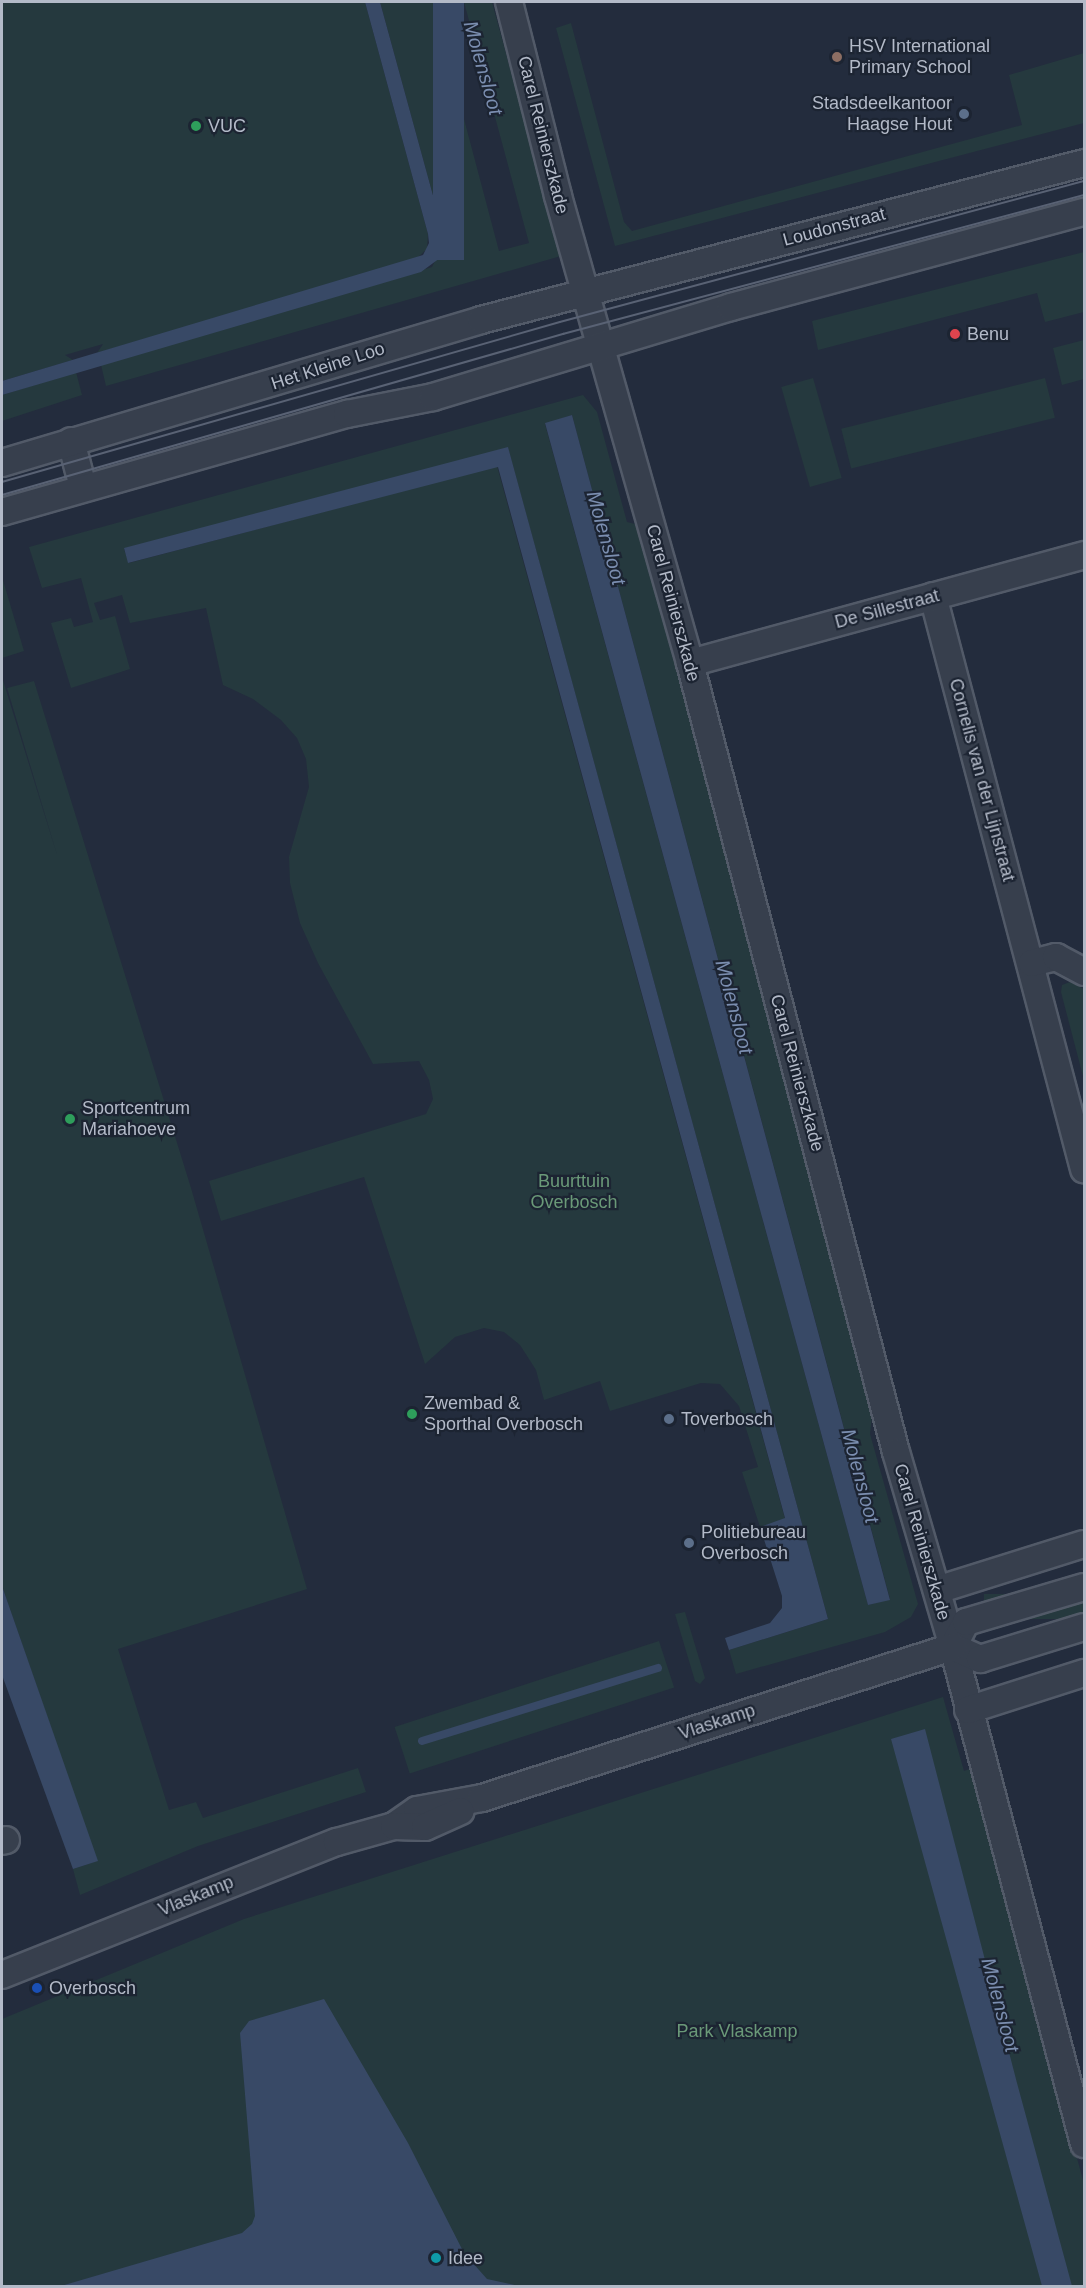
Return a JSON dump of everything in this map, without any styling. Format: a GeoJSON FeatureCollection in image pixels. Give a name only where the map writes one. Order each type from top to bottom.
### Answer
{"type":"FeatureCollection","features":[{"type":"Feature","properties":{"kind":"street","name":"Carel Reinierszkade"},"geometry":{"type":"LineString","coordinates":[[509,2],[600,349],[690,663],[893,1441],[953,1647],[1084,2144]]}},
{"type":"Feature","properties":{"kind":"street","name":"Loudonstraat"},"geometry":{"type":"LineString","coordinates":[[585,292],[1084,163]]}},
{"type":"Feature","properties":{"kind":"street"},"geometry":{"type":"LineString","coordinates":[[2,512],[83,487],[347,414],[433,397],[600,349],[731,307],[1084,212]]}},
{"type":"Feature","properties":{"kind":"street","name":"Het Kleine Loo"},"geometry":{"type":"LineString","coordinates":[[2,463],[585,292]]}},
{"type":"Feature","properties":{"kind":"street"},"geometry":{"type":"LineString","coordinates":[[71,441],[83,487]]}},
{"type":"Feature","properties":{"kind":"street","name":"De Sillestraat"},"geometry":{"type":"LineString","coordinates":[[690,663],[1084,555]]}},
{"type":"Feature","properties":{"kind":"street","name":"Cornelis van der Lijnstraat"},"geometry":{"type":"LineString","coordinates":[[933,596],[1081,1142],[1084,1169]]}},
{"type":"Feature","properties":{"kind":"street"},"geometry":{"type":"LineString","coordinates":[[1032,963],[1056,957],[1084,972]]}},
{"type":"Feature","properties":{"kind":"street"},"geometry":{"type":"LineString","coordinates":[[936,1590],[1084,1544]]}},
{"type":"Feature","properties":{"kind":"street"},"geometry":{"type":"LineString","coordinates":[[1084,1587],[966,1622],[953,1647],[980,1659],[1084,1627]]}},
{"type":"Feature","properties":{"kind":"street","name":"Vlaskamp"},"geometry":{"type":"LineString","coordinates":[[2,1975],[252,1873],[394,1826],[431,1825],[482,1798],[953,1647]]}},
{"type":"Feature","properties":{"kind":"street"},"geometry":{"type":"LineString","coordinates":[[968,1710],[1084,1673]]}},
{"type":"Feature","properties":{"kind":"green space","name":"VUC"},"geometry":{"type":"Polygon","coordinates":[[[2,2],[365,2],[428,234],[427,249],[416,259],[97,353],[103,344],[65,355],[73,360],[2,381],[2,2]]]}},
{"type":"Feature","properties":{"kind":"green space"},"geometry":{"type":"Polygon","coordinates":[[[380,2],[433,2],[499,251],[529,243],[464,2],[492,2],[561,256],[106,386],[101,365],[432,267],[445,241],[380,2]]]}},
{"type":"Feature","properties":{"kind":"green space"},"geometry":{"type":"Polygon","coordinates":[[[571,23],[624,222],[632,231],[1022,125],[1009,75],[1084,53],[1084,123],[615,246],[556,28],[571,23]]]}},
{"type":"Feature","properties":{"kind":"green space"},"geometry":{"type":"Polygon","coordinates":[[[1084,252],[1084,312],[1045,322],[1037,293],[818,350],[812,321],[1084,252]]]}},
{"type":"Feature","properties":{"kind":"green space"},"geometry":{"type":"Polygon","coordinates":[[[1084,340],[1084,379],[1062,385],[1053,348],[1084,340]]]}},
{"type":"Feature","properties":{"kind":"green space"},"geometry":{"type":"Polygon","coordinates":[[[76,372],[82,395],[2,421],[2,395],[76,372]]]}},
{"type":"Feature","properties":{"kind":"green space"},"geometry":{"type":"Polygon","coordinates":[[[813,378],[842,478],[810,487],[781,387],[813,378]]]}},
{"type":"Feature","properties":{"kind":"green space"},"geometry":{"type":"Polygon","coordinates":[[[1045,378],[1055,418],[851,469],[841,429],[1045,378]]]}},
{"type":"Feature","properties":{"kind":"green space","name":"Buurttuin Overbosch"},"geometry":{"type":"Polygon","coordinates":[[[583,395],[597,412],[627,522],[639,525],[873,1407],[870,1434],[918,1604],[911,1617],[885,1632],[736,1674],[729,1650],[828,1619],[508,448],[124,549],[129,563],[497,466],[785,1519],[760,1527],[742,1472],[758,1467],[739,1406],[720,1384],[701,1383],[610,1411],[600,1381],[544,1400],[536,1370],[520,1345],[504,1332],[484,1328],[455,1337],[425,1364],[364,1177],[221,1221],[209,1181],[426,1114],[433,1099],[429,1080],[419,1061],[373,1064],[318,963],[300,923],[290,883],[289,857],[309,787],[306,759],[297,738],[281,720],[253,699],[223,685],[206,608],[130,623],[122,595],[94,603],[100,620],[115,616],[130,669],[71,688],[51,623],[71,618],[74,627],[93,622],[81,578],[42,588],[29,547],[583,395]],[[572,415],[545,424],[868,1605],[890,1599],[572,415]]]}},
{"type":"Feature","properties":{"kind":"green space"},"geometry":{"type":"Polygon","coordinates":[[[2,577],[24,651],[2,658],[2,577]]]}},
{"type":"Feature","properties":{"kind":"green space","name":"Sportcentrum Mariahoeve"},"geometry":{"type":"Polygon","coordinates":[[[2,677],[58,858],[7,688],[34,681],[191,1188],[307,1589],[118,1649],[169,1810],[196,1802],[203,1818],[358,1768],[366,1792],[198,1846],[80,1895],[73,1869],[97,1861],[2,1586],[2,677]]]}},
{"type":"Feature","properties":{"kind":"green space"},"geometry":{"type":"Polygon","coordinates":[[[1070,982],[1084,989],[1084,1080],[1061,992],[1062,985],[1070,982]]]}},
{"type":"Feature","properties":{"kind":"green space"},"geometry":{"type":"Polygon","coordinates":[[[984,1594],[1084,1594],[1084,1619],[984,1619],[984,1594]]]}},
{"type":"Feature","properties":{"kind":"green space"},"geometry":{"type":"Polygon","coordinates":[[[685,1612],[705,1678],[700,1684],[695,1681],[675,1614],[685,1612]]]}},
{"type":"Feature","properties":{"kind":"green space"},"geometry":{"type":"Polygon","coordinates":[[[659,1641],[674,1688],[410,1774],[395,1727],[659,1641]]]}},
{"type":"Feature","properties":{"kind":"green space","name":"Park Vlaskamp"},"geometry":{"type":"Polygon","coordinates":[[[943,1697],[964,1771],[972,1768],[1084,2184],[1084,2286],[2,2286],[2,2019],[244,1919],[943,1697]]]}},
{"type":"Feature","properties":{"kind":"water"},"geometry":{"type":"Polygon","coordinates":[[[365,2],[380,2],[443,232],[444,248],[440,258],[421,272],[2,395],[2,381],[423,255],[429,243],[428,234],[365,2]]]}},
{"type":"Feature","properties":{"kind":"water"},"geometry":{"type":"Polygon","coordinates":[[[433,2],[464,2],[464,260],[433,260],[433,2]]]}},
{"type":"Feature","properties":{"kind":"water"},"geometry":{"type":"Polygon","coordinates":[[[572,415],[890,1600],[868,1605],[545,423],[572,415]]]}},
{"type":"Feature","properties":{"kind":"water"},"geometry":{"type":"Polygon","coordinates":[[[508,447],[828,1619],[729,1650],[725,1638],[770,1623],[782,1608],[782,1596],[760,1527],[785,1518],[498,467],[128,563],[124,548],[508,447]]]}},
{"type":"Feature","properties":{"kind":"water"},"geometry":{"type":"Polygon","coordinates":[[[2,1586],[98,1861],[73,1869],[2,1675],[2,1586]]]}},
{"type":"Feature","properties":{"kind":"water"},"geometry":{"type":"Polygon","coordinates":[[[925,1729],[1072,2286],[1042,2286],[891,1739],[925,1729]]]}},
{"type":"Feature","properties":{"kind":"water"},"geometry":{"type":"Polygon","coordinates":[[[324,1999],[408,2143],[464,2253],[487,2279],[519,2286],[61,2286],[242,2233],[252,2224],[255,2216],[240,2033],[249,2021],[324,1999]]]}},
{"type":"Feature","properties":{"kind":"waterway"},"geometry":{"type":"LineString","coordinates":[[422,1741],[658,1668]]}},
{"type":"Feature","properties":{"kind":"tram line"},"geometry":{"type":"LineString","coordinates":[[2,482],[560,322],[1084,181]]}},
{"type":"Feature","properties":{"kind":"tram line"},"geometry":{"type":"LineString","coordinates":[[2,495],[563,334],[1084,195]]}},
{"type":"Feature","properties":{"kind":"place","name":"HSV International Primary School"},"geometry":{"type":"Point","coordinates":[837,57]}},
{"type":"Feature","properties":{"kind":"place","name":"Stadsdeelkantoor Haagse Hout"},"geometry":{"type":"Point","coordinates":[964,114]}},
{"type":"Feature","properties":{"kind":"place","name":"VUC"},"geometry":{"type":"Point","coordinates":[196,126]}},
{"type":"Feature","properties":{"kind":"place","name":"Benu"},"geometry":{"type":"Point","coordinates":[955,334]}},
{"type":"Feature","properties":{"kind":"place","name":"Sportcentrum Mariahoeve"},"geometry":{"type":"Point","coordinates":[70,1119]}},
{"type":"Feature","properties":{"kind":"place","name":"Zwembad & Sporthal Overbosch"},"geometry":{"type":"Point","coordinates":[412,1414]}},
{"type":"Feature","properties":{"kind":"place","name":"Toverbosch"},"geometry":{"type":"Point","coordinates":[669,1419]}},
{"type":"Feature","properties":{"kind":"place","name":"Politiebureau Overbosch"},"geometry":{"type":"Point","coordinates":[689,1543]}},
{"type":"Feature","properties":{"kind":"place","name":"Overbosch"},"geometry":{"type":"Point","coordinates":[37,1988]}},
{"type":"Feature","properties":{"kind":"place","name":"Idee"},"geometry":{"type":"Point","coordinates":[436,2258]}},
{"type":"Feature","properties":{"kind":"water label","name":"Molensloot"},"geometry":{"type":"Point","coordinates":[483,68]}},
{"type":"Feature","properties":{"kind":"water label","name":"Molensloot"},"geometry":{"type":"Point","coordinates":[606,538]}},
{"type":"Feature","properties":{"kind":"water label","name":"Molensloot"},"geometry":{"type":"Point","coordinates":[734,1007]}},
{"type":"Feature","properties":{"kind":"water label","name":"Molensloot"},"geometry":{"type":"Point","coordinates":[860,1476]}},
{"type":"Feature","properties":{"kind":"water label","name":"Molensloot"},"geometry":{"type":"Point","coordinates":[1000,2005]}}]}
